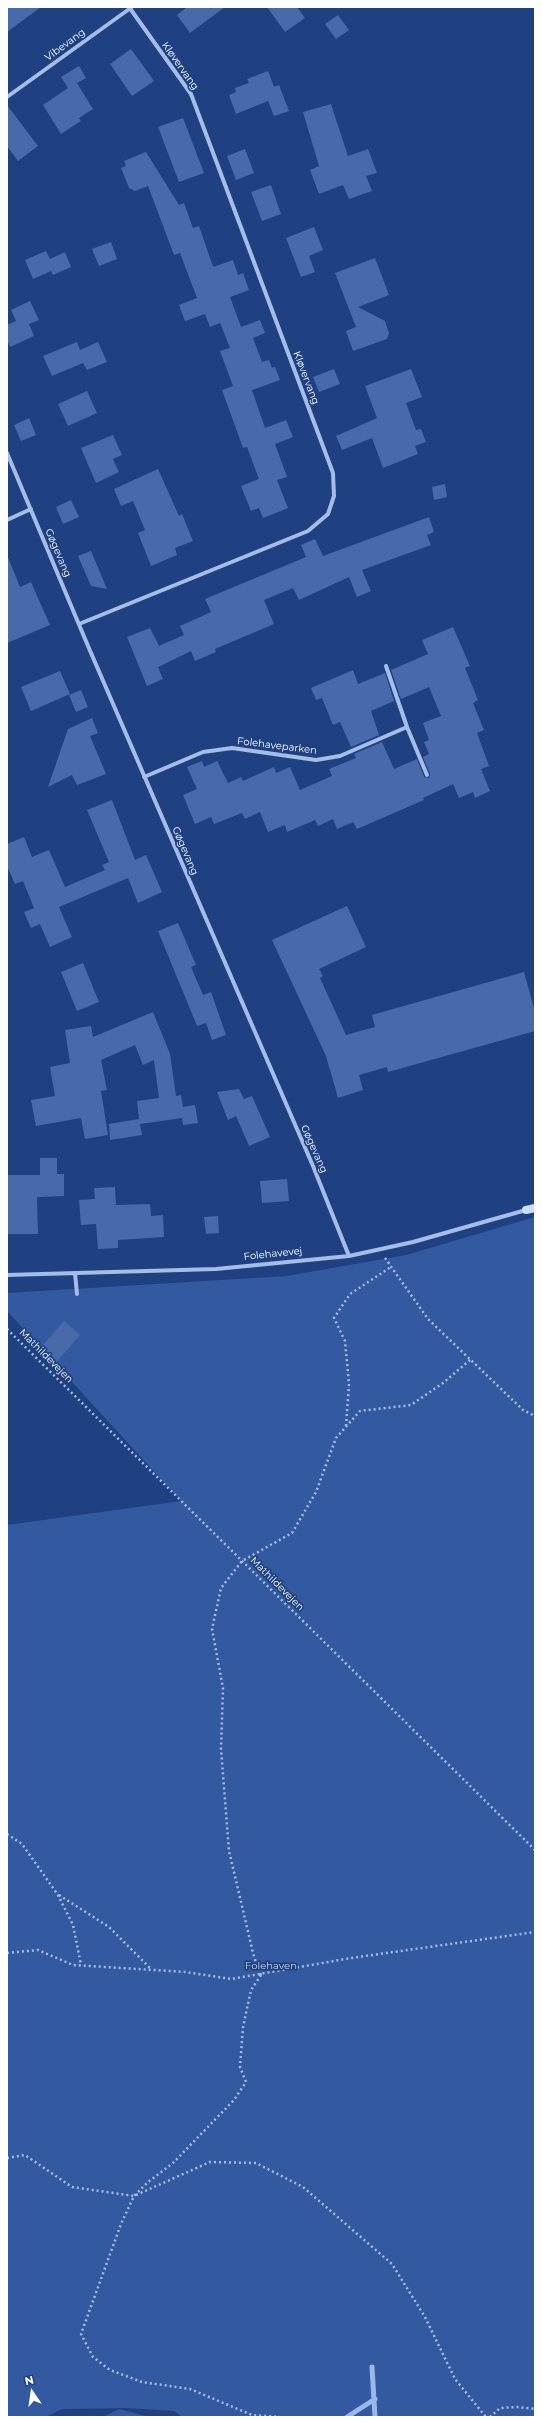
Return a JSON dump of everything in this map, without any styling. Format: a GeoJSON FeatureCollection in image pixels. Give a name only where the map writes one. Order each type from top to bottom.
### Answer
{"type":"FeatureCollection","features":[{"type":"Feature","properties":{"kind":"street","name":"Vibevang"},"geometry":{"type":"LineString","coordinates":[[7,97],[130,8]]}},
{"type":"Feature","properties":{"kind":"street","name":"Kløvervang"},"geometry":{"type":"LineString","coordinates":[[79,624],[308,531],[328,514],[334,496],[333,473],[191,94],[130,8]]}},
{"type":"Feature","properties":{"kind":"street","name":"Gøgevang"},"geometry":{"type":"LineString","coordinates":[[7,453],[144,777],[313,1166],[349,1256]]}},
{"type":"Feature","properties":{"kind":"street"},"geometry":{"type":"LineString","coordinates":[[7,520],[31,509]]}},
{"type":"Feature","properties":{"kind":"street"},"geometry":{"type":"LineString","coordinates":[[386,666],[407,727],[426,775]]}},
{"type":"Feature","properties":{"kind":"street","name":"Folehaveparken"},"geometry":{"type":"LineString","coordinates":[[144,777],[203,752],[232,748],[316,760],[340,756],[407,727]]}},
{"type":"Feature","properties":{"kind":"street","name":"Folehavevej"},"geometry":{"type":"LineString","coordinates":[[7,1275],[216,1269],[349,1256],[413,1242],[535,1208]]}},
{"type":"Feature","properties":{"kind":"street"},"geometry":{"type":"LineString","coordinates":[[75,1273],[77,1294]]}},
{"type":"Feature","properties":{"kind":"path"},"geometry":{"type":"LineString","coordinates":[[379,1249],[428,1319],[524,1410],[535,1416]]}},
{"type":"Feature","properties":{"kind":"path"},"geometry":{"type":"LineString","coordinates":[[346,1426],[348,1384],[345,1341],[334,1318],[350,1294],[391,1266]]}},
{"type":"Feature","properties":{"kind":"path","name":"Mathildevejen"},"geometry":{"type":"LineString","coordinates":[[7,1329],[535,1850]]}},
{"type":"Feature","properties":{"kind":"path"},"geometry":{"type":"LineString","coordinates":[[261,1975],[254,1957],[229,1851],[221,1749],[223,1688],[212,1629],[221,1588],[242,1561],[292,1533],[316,1492],[336,1438],[360,1411],[411,1405],[443,1383],[470,1360]]}},
{"type":"Feature","properties":{"kind":"path"},"geometry":{"type":"LineString","coordinates":[[7,1834],[22,1844],[58,1895],[73,1925],[81,1965]]}},
{"type":"Feature","properties":{"kind":"path"},"geometry":{"type":"LineString","coordinates":[[58,1895],[109,1926],[151,1970]]}},
{"type":"Feature","properties":{"kind":"path"},"geometry":{"type":"LineString","coordinates":[[7,1953],[38,1950],[73,1965],[186,1972],[231,1979],[261,1975],[351,1958],[535,1932]]}},
{"type":"Feature","properties":{"kind":"path"},"geometry":{"type":"LineString","coordinates":[[261,1975],[251,1990],[243,2027],[240,2067],[246,2082],[234,2100],[173,2163],[134,2196],[121,2224],[81,2334],[93,2357],[110,2370],[142,2382],[190,2389],[257,2416],[280,2417]]}},
{"type":"Feature","properties":{"kind":"path"},"geometry":{"type":"LineString","coordinates":[[7,2158],[25,2154],[72,2187],[134,2196],[210,2162],[256,2162],[303,2188],[392,2264],[424,2318],[455,2379],[486,2417]]}},
{"type":"Feature","properties":{"kind":"path"},"geometry":{"type":"LineString","coordinates":[[490,2417],[500,2408],[517,2407],[535,2409]]}},
{"type":"Feature","properties":{"kind":"green space","name":"Folehaven"},"geometry":{"type":"Polygon","coordinates":[[[535,1217],[535,2417],[182,2417],[174,2411],[127,2408],[62,2409],[46,2417],[7,2417],[7,1525],[181,1501],[7,1311],[7,1293],[287,1276],[406,1255],[535,1217]]]}},
{"type":"Feature","properties":{"kind":"green space"},"geometry":{"type":"Polygon","coordinates":[[[119,2409],[149,2417],[103,2417],[119,2409]]]}},
{"type":"Feature","properties":{"kind":"building"},"geometry":{"type":"Polygon","coordinates":[[[7,7],[41,7],[7,32],[7,7]]]}},
{"type":"Feature","properties":{"kind":"building"},"geometry":{"type":"Polygon","coordinates":[[[187,7],[225,7],[190,33],[177,15],[187,7]]]}},
{"type":"Feature","properties":{"kind":"building"},"geometry":{"type":"Polygon","coordinates":[[[267,7],[297,7],[305,18],[285,32],[267,7]]]}},
{"type":"Feature","properties":{"kind":"building"},"geometry":{"type":"Polygon","coordinates":[[[338,15],[349,30],[336,39],[325,24],[338,15]]]}},
{"type":"Feature","properties":{"kind":"building"},"geometry":{"type":"Polygon","coordinates":[[[131,49],[154,81],[132,96],[110,64],[131,49]]]}},
{"type":"Feature","properties":{"kind":"building"},"geometry":{"type":"Polygon","coordinates":[[[79,66],[86,78],[77,83],[93,109],[79,118],[81,121],[61,134],[43,105],[68,88],[61,77],[79,66]]]}},
{"type":"Feature","properties":{"kind":"building"},"geometry":{"type":"Polygon","coordinates":[[[268,71],[274,87],[279,85],[289,111],[274,116],[268,101],[236,114],[229,95],[236,92],[235,88],[249,83],[247,79],[268,71]]]}},
{"type":"Feature","properties":{"kind":"building"},"geometry":{"type":"Polygon","coordinates":[[[331,104],[348,156],[368,149],[377,173],[366,176],[372,191],[349,199],[343,185],[319,194],[310,170],[319,166],[303,112],[331,104]]]}},
{"type":"Feature","properties":{"kind":"building"},"geometry":{"type":"Polygon","coordinates":[[[7,105],[38,146],[18,161],[7,146],[7,105]]]}},
{"type":"Feature","properties":{"kind":"building"},"geometry":{"type":"Polygon","coordinates":[[[183,118],[204,173],[179,182],[158,127],[183,118]]]}},
{"type":"Feature","properties":{"kind":"building"},"geometry":{"type":"Polygon","coordinates":[[[245,149],[254,173],[236,180],[227,156],[245,149]]]}},
{"type":"Feature","properties":{"kind":"building"},"geometry":{"type":"Polygon","coordinates":[[[146,152],[179,205],[184,203],[193,228],[199,226],[213,267],[233,260],[238,275],[243,273],[249,290],[230,297],[241,327],[260,320],[265,333],[253,338],[262,362],[269,360],[272,368],[275,367],[280,380],[252,390],[265,428],[286,420],[293,437],[275,444],[287,477],[277,480],[288,508],[263,518],[259,508],[251,511],[241,486],[259,479],[247,447],[243,448],[222,390],[233,386],[220,351],[230,348],[220,323],[210,327],[205,314],[185,321],[179,305],[197,298],[180,253],[174,255],[148,186],[135,191],[129,188],[121,168],[126,166],[124,161],[146,152]]]}},
{"type":"Feature","properties":{"kind":"building"},"geometry":{"type":"Polygon","coordinates":[[[271,185],[281,214],[262,221],[251,192],[271,185]]]}},
{"type":"Feature","properties":{"kind":"building"},"geometry":{"type":"Polygon","coordinates":[[[314,227],[323,250],[309,256],[315,272],[301,277],[286,238],[314,227]]]}},
{"type":"Feature","properties":{"kind":"building"},"geometry":{"type":"Polygon","coordinates":[[[111,242],[117,259],[99,266],[92,249],[111,242]]]}},
{"type":"Feature","properties":{"kind":"building"},"geometry":{"type":"Polygon","coordinates":[[[46,251],[50,259],[65,252],[71,267],[53,275],[51,271],[33,279],[25,260],[46,251]]]}},
{"type":"Feature","properties":{"kind":"building"},"geometry":{"type":"Polygon","coordinates":[[[375,258],[389,295],[358,307],[385,321],[389,333],[387,339],[353,351],[346,331],[356,327],[335,273],[375,258]]]}},
{"type":"Feature","properties":{"kind":"building"},"geometry":{"type":"Polygon","coordinates":[[[30,301],[39,320],[29,324],[34,336],[10,347],[7,340],[7,325],[16,321],[11,310],[30,301]]]}},
{"type":"Feature","properties":{"kind":"building"},"geometry":{"type":"Polygon","coordinates":[[[77,342],[80,350],[98,342],[107,362],[87,370],[83,363],[52,376],[43,356],[77,342]]]}},
{"type":"Feature","properties":{"kind":"building"},"geometry":{"type":"Polygon","coordinates":[[[334,369],[340,384],[319,392],[313,377],[334,369]]]}},
{"type":"Feature","properties":{"kind":"building"},"geometry":{"type":"Polygon","coordinates":[[[411,369],[422,397],[406,403],[416,430],[421,429],[426,442],[415,446],[418,454],[383,468],[372,438],[342,450],[336,436],[377,418],[365,386],[411,369]]]}},
{"type":"Feature","properties":{"kind":"building"},"geometry":{"type":"Polygon","coordinates":[[[87,391],[97,413],[68,426],[58,404],[87,391]]]}},
{"type":"Feature","properties":{"kind":"building"},"geometry":{"type":"Polygon","coordinates":[[[29,418],[36,435],[21,441],[14,425],[29,418]]]}},
{"type":"Feature","properties":{"kind":"building"},"geometry":{"type":"Polygon","coordinates":[[[113,435],[122,455],[113,459],[119,472],[96,483],[81,448],[113,435]]]}},
{"type":"Feature","properties":{"kind":"building"},"geometry":{"type":"Polygon","coordinates":[[[158,469],[179,516],[182,514],[193,541],[175,548],[177,555],[151,566],[138,533],[145,530],[133,501],[121,506],[114,489],[158,469]]]}},
{"type":"Feature","properties":{"kind":"building"},"geometry":{"type":"Polygon","coordinates":[[[445,484],[447,497],[434,500],[432,487],[445,484]]]}},
{"type":"Feature","properties":{"kind":"building"},"geometry":{"type":"Polygon","coordinates":[[[71,500],[79,517],[63,524],[56,507],[71,500]]]}},
{"type":"Feature","properties":{"kind":"building"},"geometry":{"type":"Polygon","coordinates":[[[429,517],[434,532],[427,535],[431,545],[362,570],[371,591],[357,597],[349,577],[299,600],[293,588],[264,600],[274,624],[215,649],[216,652],[195,661],[191,651],[158,667],[163,679],[147,686],[127,637],[150,628],[159,646],[184,635],[180,626],[211,612],[205,599],[306,557],[301,545],[315,539],[323,556],[429,517]]]}},
{"type":"Feature","properties":{"kind":"building"},"geometry":{"type":"Polygon","coordinates":[[[91,551],[107,589],[91,586],[78,556],[91,551]]]}},
{"type":"Feature","properties":{"kind":"building"},"geometry":{"type":"Polygon","coordinates":[[[7,555],[20,587],[31,582],[50,625],[7,643],[7,555]]]}},
{"type":"Feature","properties":{"kind":"building"},"geometry":{"type":"Polygon","coordinates":[[[453,627],[470,666],[465,668],[478,700],[473,703],[484,730],[477,733],[489,766],[481,769],[490,791],[475,798],[473,792],[459,798],[453,784],[423,798],[424,800],[357,829],[353,822],[337,829],[333,819],[318,826],[315,820],[287,832],[285,825],[268,832],[260,812],[245,819],[242,813],[214,824],[211,817],[195,824],[183,795],[197,789],[187,767],[202,761],[204,767],[217,761],[228,783],[241,777],[243,781],[274,767],[276,773],[290,767],[300,790],[332,776],[329,769],[356,758],[354,754],[382,742],[394,769],[417,759],[424,777],[429,778],[430,774],[423,757],[429,754],[424,742],[429,740],[423,723],[441,716],[429,687],[401,699],[391,670],[428,654],[422,640],[453,627]]]}},
{"type":"Feature","properties":{"kind":"building"},"geometry":{"type":"Polygon","coordinates":[[[353,670],[358,684],[385,673],[394,701],[371,711],[379,735],[351,747],[340,722],[333,725],[322,698],[316,700],[311,688],[353,670]]]}},
{"type":"Feature","properties":{"kind":"building"},"geometry":{"type":"Polygon","coordinates":[[[60,671],[70,694],[31,711],[21,687],[60,671]]]}},
{"type":"Feature","properties":{"kind":"building"},"geometry":{"type":"Polygon","coordinates":[[[81,690],[88,707],[76,712],[69,695],[81,690]]]}},
{"type":"Feature","properties":{"kind":"building"},"geometry":{"type":"Polygon","coordinates":[[[92,718],[98,733],[90,736],[106,774],[77,785],[72,775],[48,787],[68,729],[92,718]]]}},
{"type":"Feature","properties":{"kind":"building"},"geometry":{"type":"Polygon","coordinates":[[[112,800],[135,860],[146,855],[162,892],[138,903],[128,878],[59,907],[72,937],[50,947],[40,924],[31,928],[24,912],[34,908],[23,881],[15,884],[7,866],[7,844],[24,837],[32,857],[49,850],[65,887],[105,870],[102,865],[109,862],[87,810],[112,800]]]}},
{"type":"Feature","properties":{"kind":"building"},"geometry":{"type":"Polygon","coordinates":[[[347,906],[366,947],[319,969],[323,976],[320,978],[346,1035],[375,1027],[372,1015],[524,972],[535,1012],[535,1031],[388,1072],[387,1067],[359,1075],[363,1090],[338,1098],[326,1056],[272,940],[347,906]]]}},
{"type":"Feature","properties":{"kind":"building"},"geometry":{"type":"Polygon","coordinates":[[[178,923],[196,965],[191,967],[203,995],[211,992],[226,1035],[212,1040],[206,1023],[197,1026],[158,931],[178,923]]]}},
{"type":"Feature","properties":{"kind":"building"},"geometry":{"type":"Polygon","coordinates":[[[83,963],[99,1002],[77,1011],[61,972],[83,963]]]}},
{"type":"Feature","properties":{"kind":"building"},"geometry":{"type":"Polygon","coordinates":[[[153,1012],[170,1054],[176,1096],[181,1095],[183,1107],[195,1105],[198,1123],[183,1125],[182,1118],[140,1124],[142,1135],[110,1140],[109,1124],[139,1119],[137,1101],[159,1098],[154,1060],[143,1065],[135,1045],[101,1060],[107,1090],[101,1091],[108,1135],[85,1139],[81,1118],[36,1126],[31,1100],[55,1096],[50,1067],[70,1063],[65,1030],[91,1026],[93,1037],[153,1012]]]}},
{"type":"Feature","properties":{"kind":"building"},"geometry":{"type":"Polygon","coordinates":[[[239,1089],[244,1099],[252,1096],[270,1137],[249,1146],[236,1116],[228,1120],[217,1092],[239,1089]]]}},
{"type":"Feature","properties":{"kind":"building"},"geometry":{"type":"Polygon","coordinates":[[[40,1158],[57,1158],[57,1174],[64,1174],[64,1196],[37,1197],[38,1234],[7,1234],[7,1175],[40,1175],[40,1158]]]}},
{"type":"Feature","properties":{"kind":"building"},"geometry":{"type":"Polygon","coordinates":[[[287,1179],[289,1201],[262,1203],[260,1181],[287,1179]]]}},
{"type":"Feature","properties":{"kind":"building"},"geometry":{"type":"Polygon","coordinates":[[[115,1187],[116,1205],[150,1204],[151,1216],[163,1215],[164,1237],[118,1240],[118,1248],[98,1249],[96,1224],[81,1225],[79,1200],[95,1199],[94,1188],[115,1187]]]}},
{"type":"Feature","properties":{"kind":"building"},"geometry":{"type":"Polygon","coordinates":[[[218,1216],[219,1233],[206,1234],[204,1217],[218,1216]]]}},
{"type":"Feature","properties":{"kind":"building"},"geometry":{"type":"Polygon","coordinates":[[[64,1321],[80,1335],[53,1366],[37,1352],[64,1321]]]}},
{"type":"Feature","properties":{"kind":"waterway"},"geometry":{"type":"LineString","coordinates":[[372,2367],[375,2417]]}},
{"type":"Feature","properties":{"kind":"waterway"},"geometry":{"type":"LineString","coordinates":[[347,2417],[375,2399]]}}]}
